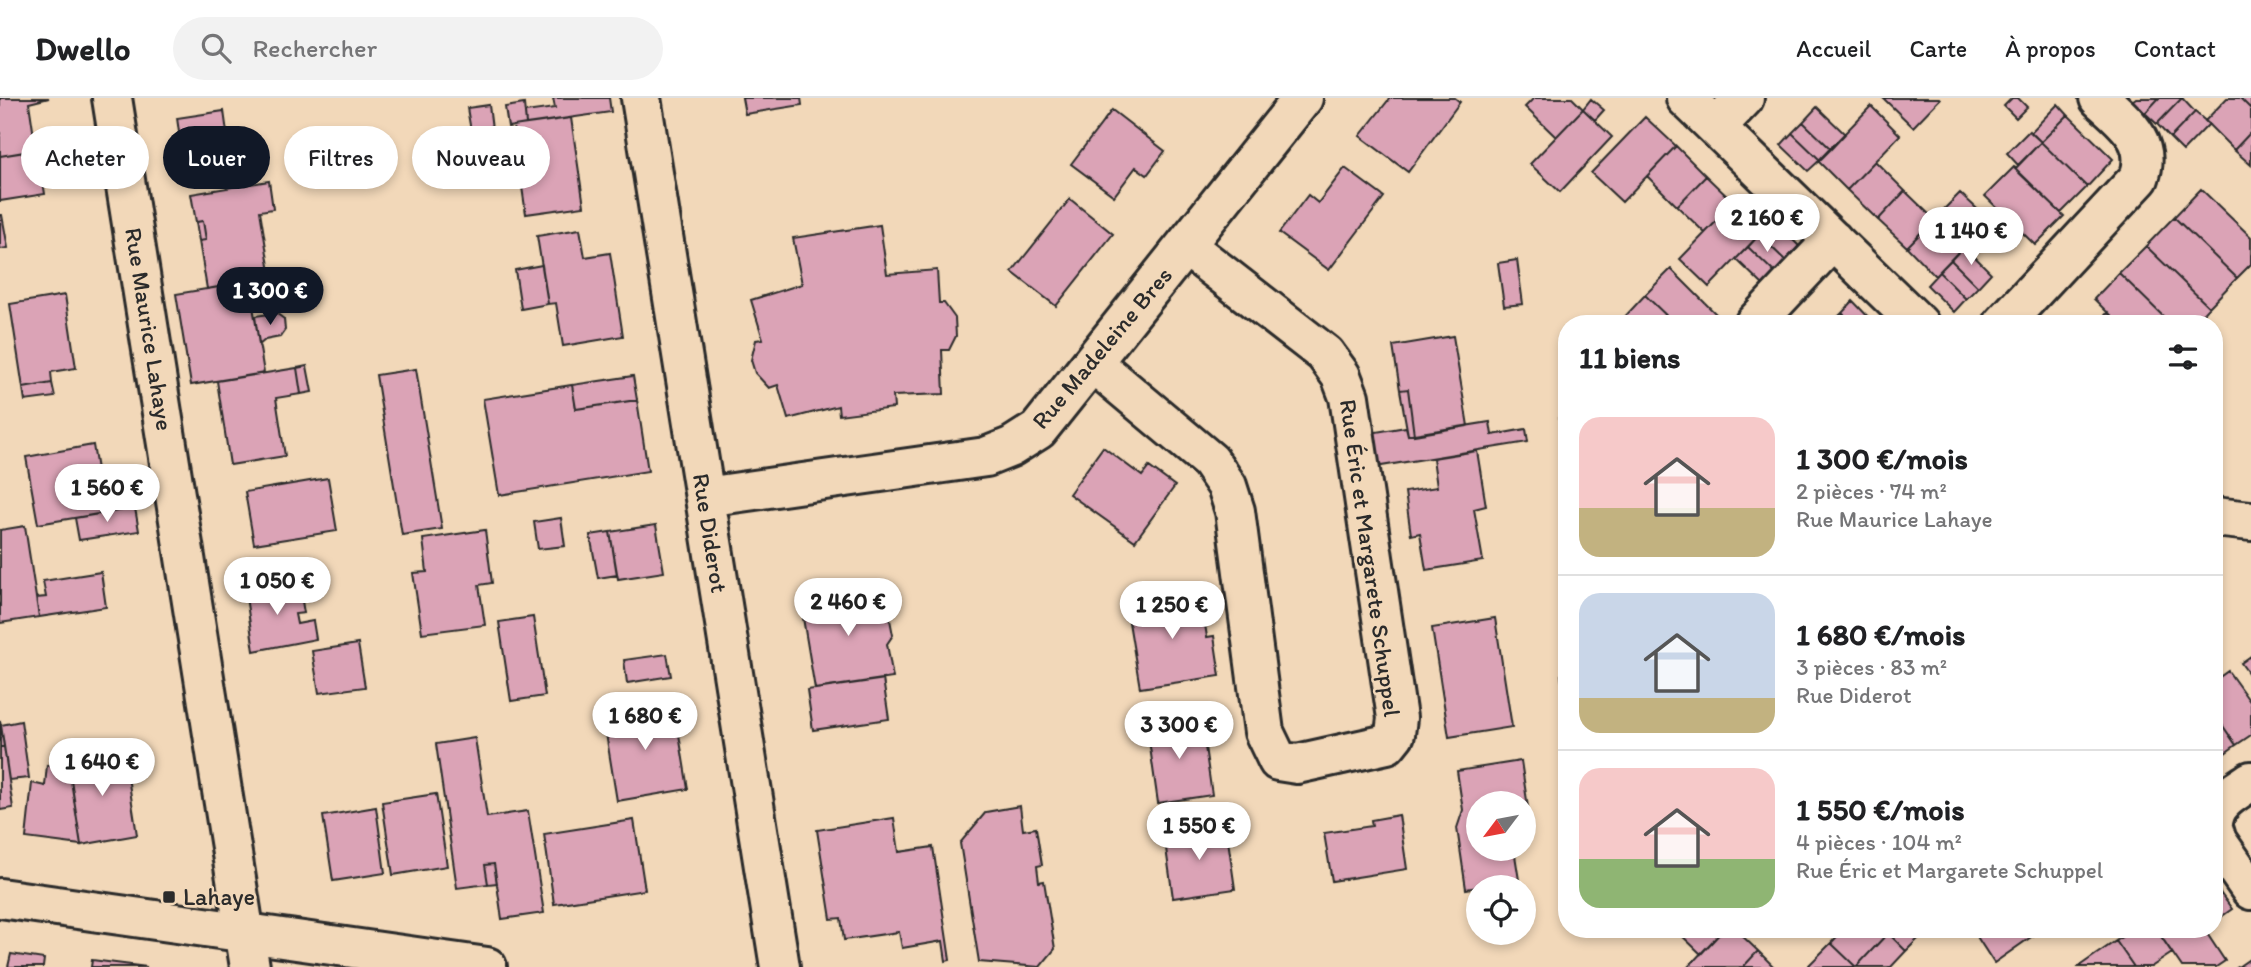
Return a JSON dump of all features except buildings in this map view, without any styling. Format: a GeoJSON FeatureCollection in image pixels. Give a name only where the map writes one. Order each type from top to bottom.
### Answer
{"type":"FeatureCollection","features":[{"type":"Feature","properties":{"kind":"street","name":"Rue Maurice Lahaye"},"geometry":{"type":"LineString","coordinates":[[112,98],[247,950]]}},
{"type":"Feature","properties":{"kind":"street","name":"Rue Diderot"},"geometry":{"type":"LineString","coordinates":[[642,98],[780,967]]}},
{"type":"Feature","properties":{"kind":"street","name":"Rue Madeleine Bres"},"geometry":{"type":"LineString","coordinates":[[705,497],[986,457],[1011,447],[1038,430],[1303,98]]}},
{"type":"Feature","properties":{"kind":"street"},"geometry":{"type":"LineString","coordinates":[[1686,98],[1910,315]]}},
{"type":"Feature","properties":{"kind":"street"},"geometry":{"type":"LineString","coordinates":[[1716,127],[1744,98]]}},
{"type":"Feature","properties":{"kind":"street"},"geometry":{"type":"LineString","coordinates":[[2011,315],[2139,178],[2145,163],[2141,144],[2125,121],[2099,98]]}},
{"type":"Feature","properties":{"kind":"street"},"geometry":{"type":"LineString","coordinates":[[1762,315],[1833,240]]}},
{"type":"Feature","properties":{"kind":"street","name":"Rue Éric et Margarete Schuppel"},"geometry":{"type":"LineString","coordinates":[[1093,363],[1210,461],[1227,486],[1235,511],[1264,732],[1278,761],[1297,764],[1387,744],[1395,734],[1396,718],[1349,397],[1341,376],[1325,354],[1186,246]]}},
{"type":"Feature","properties":{"kind":"street"},"geometry":{"type":"LineString","coordinates":[[2223,518],[2251,521]]}},
{"type":"Feature","properties":{"kind":"street"},"geometry":{"type":"LineString","coordinates":[[2223,801],[2251,781]]}},
{"type":"Feature","properties":{"kind":"street"},"geometry":{"type":"LineString","coordinates":[[2223,850],[2251,890]]}},
{"type":"Feature","properties":{"kind":"street"},"geometry":{"type":"LineString","coordinates":[[0,898],[247,950],[487,967]]}},
{"type":"Feature","properties":{"kind":"place","name":"Lahaye"},"geometry":{"type":"Point","coordinates":[169,897]}}]}
